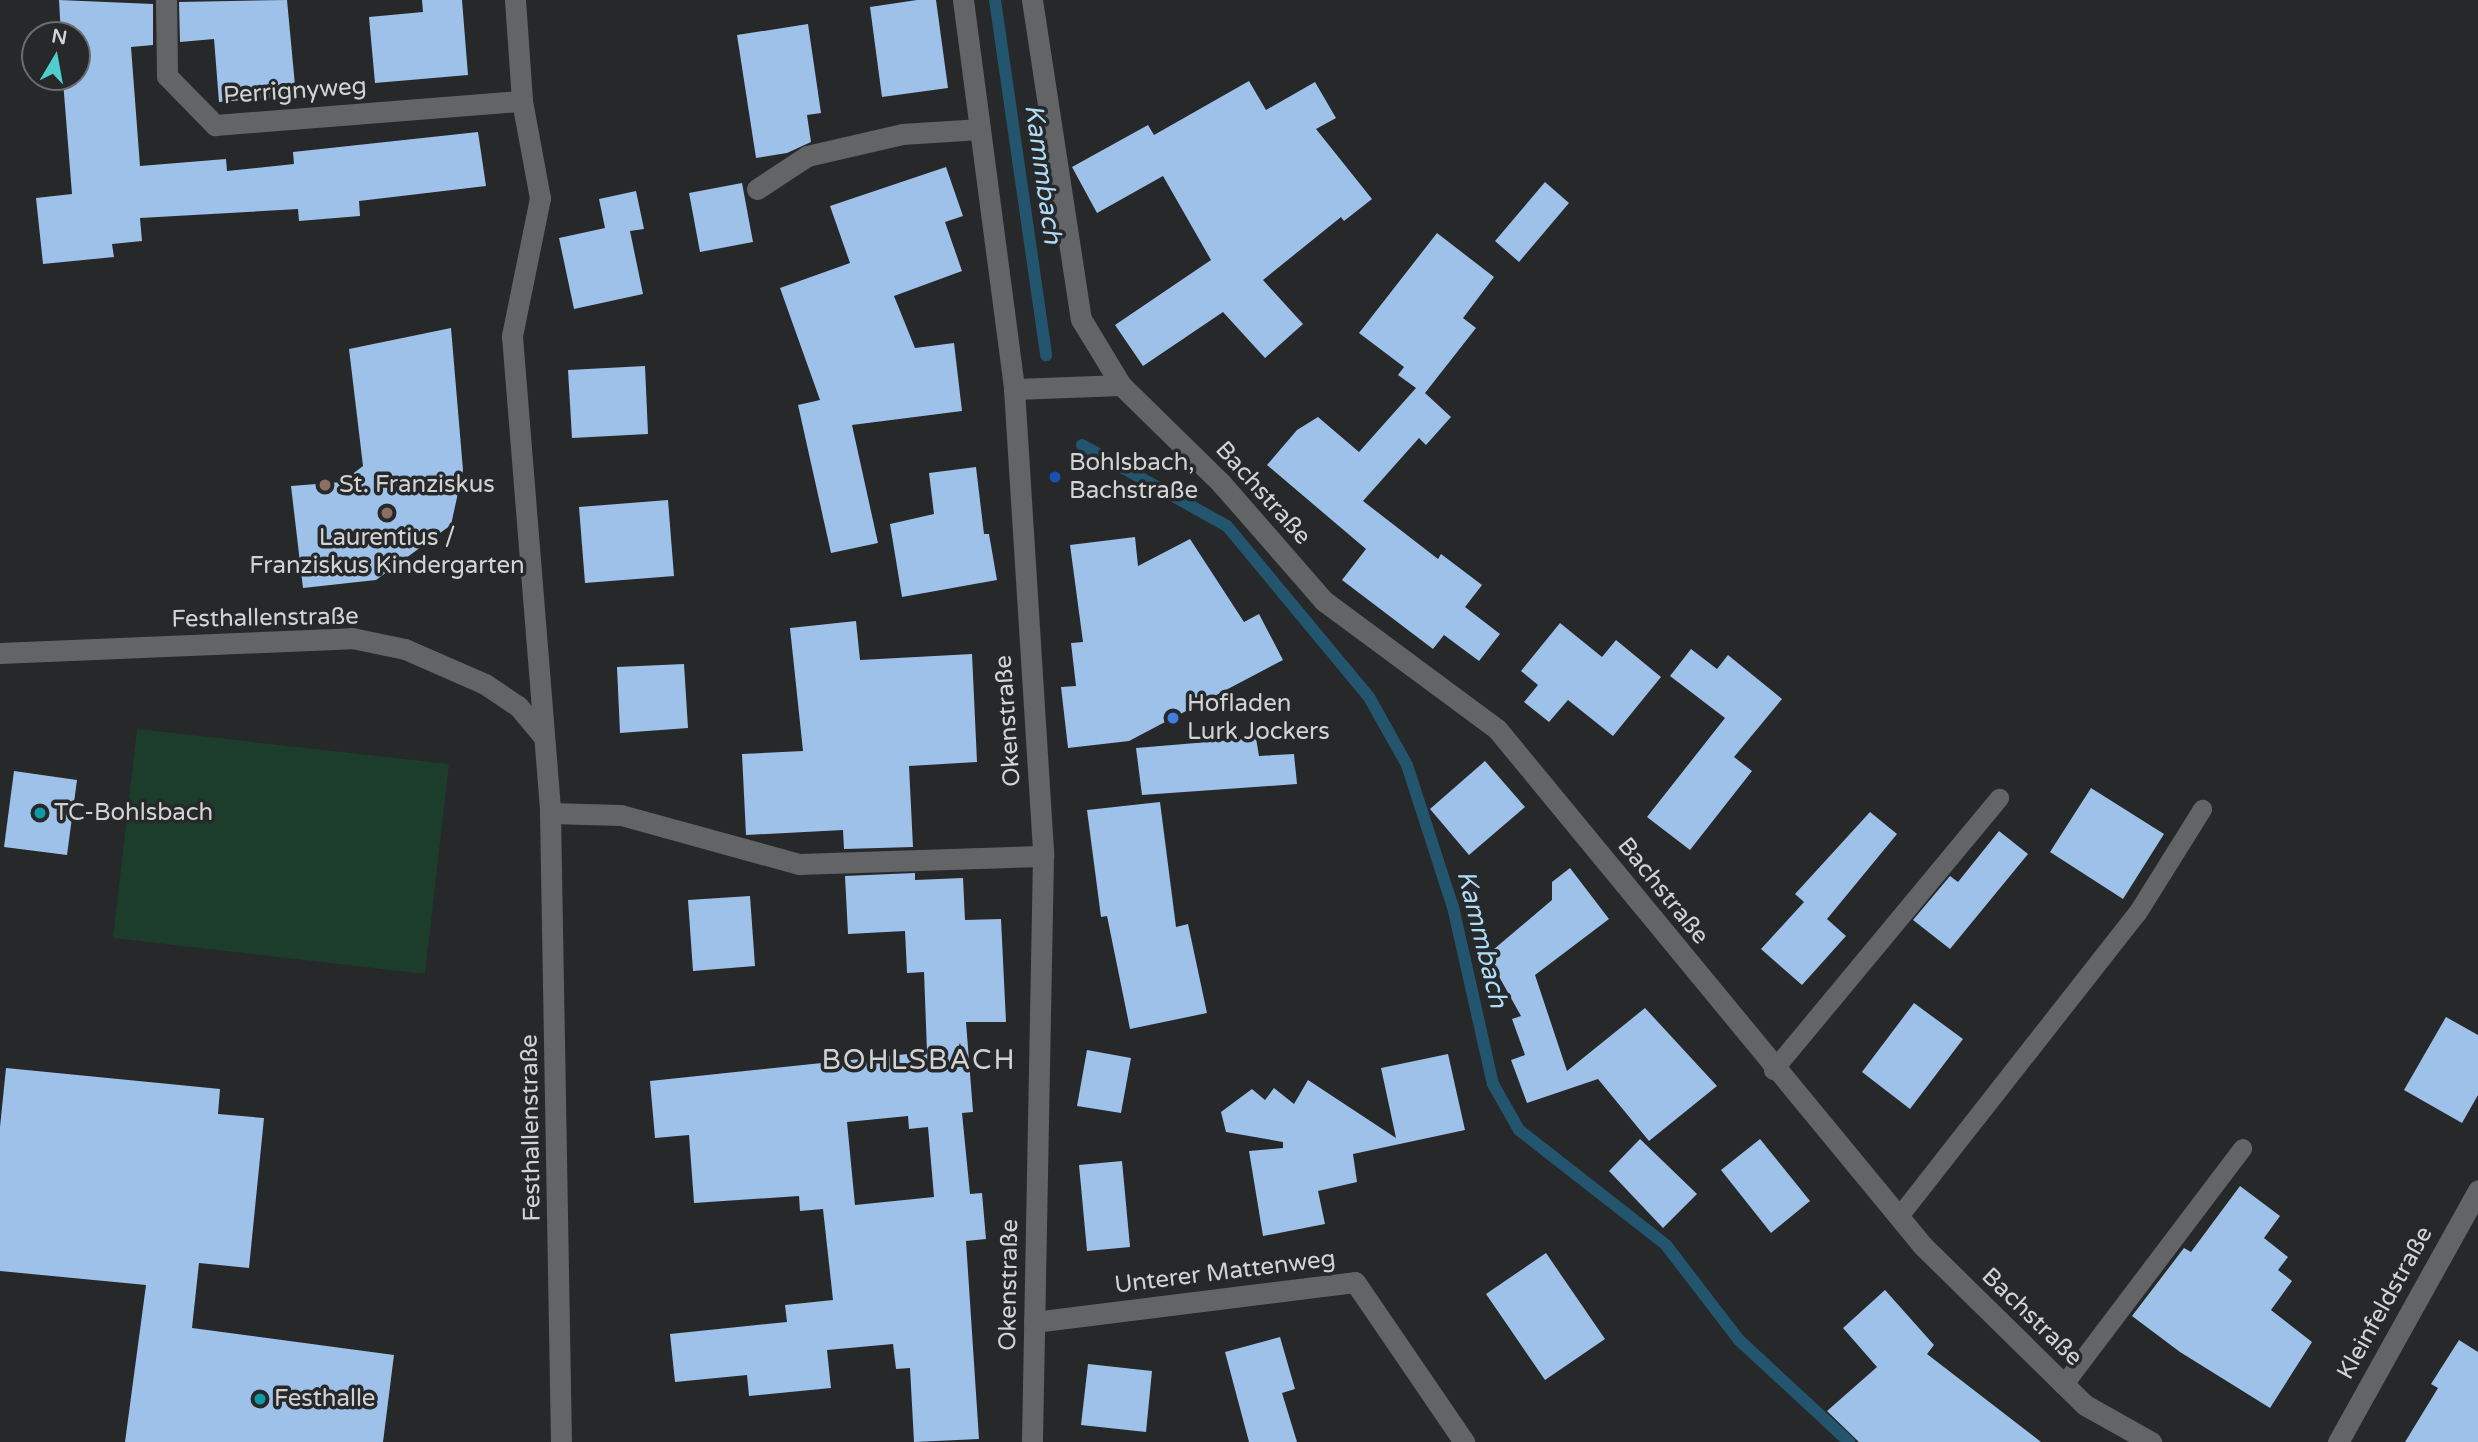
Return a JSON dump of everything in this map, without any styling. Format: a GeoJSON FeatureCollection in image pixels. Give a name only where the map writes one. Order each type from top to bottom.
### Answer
{"type":"FeatureCollection","features":[{"type":"Feature","properties":{"kind":"street","name":"Perrignyweg"},"geometry":{"type":"LineString","coordinates":[[166,0],[167,76],[215,125],[522,101]]}},
{"type":"Feature","properties":{"kind":"street"},"geometry":{"type":"LineString","coordinates":[[515,0],[522,101]]}},
{"type":"Feature","properties":{"kind":"street","name":"Okenstraße"},"geometry":{"type":"LineString","coordinates":[[963,0],[1014,389],[1043,856],[1032,1442]]}},
{"type":"Feature","properties":{"kind":"street","name":"Bachstraße"},"geometry":{"type":"LineString","coordinates":[[1032,0],[1081,319],[1121,385],[1221,483],[1324,600],[1497,729],[1773,1070],[1923,1246],[2085,1405],[2151,1442]]}},
{"type":"Feature","properties":{"kind":"street","name":"Festhallenstraße"},"geometry":{"type":"LineString","coordinates":[[522,101],[540,198],[512,336],[551,813],[561,1442]]}},
{"type":"Feature","properties":{"kind":"street"},"geometry":{"type":"LineString","coordinates":[[757,189],[807,156],[902,134],[980,129]]}},
{"type":"Feature","properties":{"kind":"street"},"geometry":{"type":"LineString","coordinates":[[1014,389],[1121,385]]}},
{"type":"Feature","properties":{"kind":"street","name":"Festhallenstraße"},"geometry":{"type":"LineString","coordinates":[[0,653],[352,638],[405,649],[485,684],[518,706],[544,737]]}},
{"type":"Feature","properties":{"kind":"street"},"geometry":{"type":"LineString","coordinates":[[551,813],[621,815],[799,864],[1043,856]]}},
{"type":"Feature","properties":{"kind":"street","name":"Kleinfeldstraße"},"geometry":{"type":"LineString","coordinates":[[2337,1442],[2478,1190]]}},
{"type":"Feature","properties":{"kind":"street","name":"Unterer Mattenweg"},"geometry":{"type":"LineString","coordinates":[[1034,1322],[1355,1282],[1464,1442]]}},
{"type":"Feature","properties":{"kind":"lane"},"geometry":{"type":"LineString","coordinates":[[1773,1070],[1999,798]]}},
{"type":"Feature","properties":{"kind":"lane"},"geometry":{"type":"LineString","coordinates":[[1899,1216],[2137,913],[2202,809]]}},
{"type":"Feature","properties":{"kind":"lane"},"geometry":{"type":"LineString","coordinates":[[2063,1385],[2242,1148]]}},
{"type":"Feature","properties":{"kind":"green space"},"geometry":{"type":"Polygon","coordinates":[[[137,729],[449,764],[425,974],[113,938],[137,729]]]}},
{"type":"Feature","properties":{"kind":"building"},"geometry":{"type":"Polygon","coordinates":[[[59,0],[153,4],[153,45],[131,47],[140,166],[226,159],[227,171],[294,164],[293,152],[478,132],[486,186],[359,201],[360,216],[299,221],[298,209],[140,218],[142,241],[112,244],[114,257],[43,264],[36,198],[72,194],[64,91],[91,91],[91,21],[60,21],[59,0]]]}},
{"type":"Feature","properties":{"kind":"building"},"geometry":{"type":"Polygon","coordinates":[[[287,0],[296,96],[219,102],[214,39],[180,42],[179,2],[287,0]]]}},
{"type":"Feature","properties":{"kind":"building"},"geometry":{"type":"Polygon","coordinates":[[[422,0],[462,0],[468,75],[375,83],[369,17],[423,12],[422,0]]]}},
{"type":"Feature","properties":{"kind":"building"},"geometry":{"type":"Polygon","coordinates":[[[936,0],[948,88],[882,97],[870,7],[936,0]]]}},
{"type":"Feature","properties":{"kind":"building"},"geometry":{"type":"Polygon","coordinates":[[[808,24],[821,113],[807,115],[811,142],[787,153],[756,158],[737,35],[808,24]]]}},
{"type":"Feature","properties":{"kind":"building"},"geometry":{"type":"Polygon","coordinates":[[[1249,81],[1266,110],[1315,82],[1336,118],[1316,129],[1372,199],[1344,221],[1341,217],[1263,280],[1303,324],[1265,358],[1223,312],[1143,366],[1115,325],[1211,260],[1163,176],[1097,213],[1072,167],[1148,125],[1154,135],[1249,81]]]}},
{"type":"Feature","properties":{"kind":"building"},"geometry":{"type":"Polygon","coordinates":[[[946,167],[963,216],[945,222],[962,271],[894,296],[915,348],[954,343],[962,411],[852,425],[878,543],[831,553],[798,405],[820,400],[780,288],[850,263],[830,206],[946,167]]]}},
{"type":"Feature","properties":{"kind":"building"},"geometry":{"type":"Polygon","coordinates":[[[1545,182],[1569,203],[1519,262],[1495,241],[1545,182]]]}},
{"type":"Feature","properties":{"kind":"building"},"geometry":{"type":"Polygon","coordinates":[[[742,183],[753,242],[700,252],[689,193],[742,183]]]}},
{"type":"Feature","properties":{"kind":"building"},"geometry":{"type":"Polygon","coordinates":[[[636,191],[644,229],[630,231],[643,294],[574,309],[559,238],[605,228],[599,199],[636,191]]]}},
{"type":"Feature","properties":{"kind":"building"},"geometry":{"type":"Polygon","coordinates":[[[1437,233],[1494,277],[1463,318],[1476,328],[1425,393],[1451,417],[1426,445],[1419,438],[1363,501],[1438,559],[1441,554],[1482,585],[1465,607],[1500,634],[1479,661],[1444,635],[1433,649],[1342,580],[1366,549],[1267,465],[1297,430],[1318,417],[1359,452],[1416,388],[1398,375],[1404,367],[1359,333],[1437,233]]]}},
{"type":"Feature","properties":{"kind":"building"},"geometry":{"type":"Polygon","coordinates":[[[451,328],[463,470],[451,525],[376,580],[303,588],[291,486],[342,482],[363,466],[349,349],[451,328]]]}},
{"type":"Feature","properties":{"kind":"building"},"geometry":{"type":"Polygon","coordinates":[[[645,366],[648,434],[572,438],[568,370],[645,366]]]}},
{"type":"Feature","properties":{"kind":"building"},"geometry":{"type":"Polygon","coordinates":[[[976,467],[984,534],[989,534],[997,580],[902,597],[890,524],[934,514],[929,473],[976,467]]]}},
{"type":"Feature","properties":{"kind":"building"},"geometry":{"type":"Polygon","coordinates":[[[668,500],[674,576],[585,583],[579,507],[668,500]]]}},
{"type":"Feature","properties":{"kind":"building"},"geometry":{"type":"Polygon","coordinates":[[[1135,537],[1138,566],[1190,539],[1244,622],[1259,614],[1283,660],[1129,741],[1068,748],[1061,687],[1076,686],[1071,643],[1083,642],[1070,545],[1135,537]]]}},
{"type":"Feature","properties":{"kind":"building"},"geometry":{"type":"Polygon","coordinates":[[[856,621],[860,660],[972,654],[977,762],[909,766],[913,847],[844,849],[843,830],[746,835],[742,754],[803,751],[790,628],[856,621]]]}},
{"type":"Feature","properties":{"kind":"building"},"geometry":{"type":"Polygon","coordinates":[[[1560,623],[1602,657],[1616,640],[1661,677],[1613,736],[1568,700],[1549,722],[1524,702],[1538,685],[1521,671],[1560,623]]]}},
{"type":"Feature","properties":{"kind":"building"},"geometry":{"type":"Polygon","coordinates":[[[1691,649],[1717,669],[1728,655],[1782,699],[1734,757],[1752,771],[1690,850],[1647,817],[1725,718],[1670,676],[1691,649]]]}},
{"type":"Feature","properties":{"kind":"building"},"geometry":{"type":"Polygon","coordinates":[[[684,664],[688,728],[620,733],[617,667],[684,664]]]}},
{"type":"Feature","properties":{"kind":"building"},"geometry":{"type":"Polygon","coordinates":[[[1256,738],[1259,756],[1294,754],[1297,784],[1142,795],[1136,748],[1256,738]]]}},
{"type":"Feature","properties":{"kind":"building"},"geometry":{"type":"Polygon","coordinates":[[[1485,761],[1525,807],[1469,855],[1430,809],[1485,761]]]}},
{"type":"Feature","properties":{"kind":"building","name":"TC-Bohlsbach"},"geometry":{"type":"Polygon","coordinates":[[[14,771],[77,780],[67,855],[4,847],[14,771]]]}},
{"type":"Feature","properties":{"kind":"building"},"geometry":{"type":"Polygon","coordinates":[[[2091,788],[2164,834],[2123,899],[2050,852],[2091,788]]]}},
{"type":"Feature","properties":{"kind":"building"},"geometry":{"type":"Polygon","coordinates":[[[1160,802],[1176,927],[1188,924],[1207,1013],[1130,1029],[1107,916],[1101,917],[1087,810],[1160,802]]]}},
{"type":"Feature","properties":{"kind":"building"},"geometry":{"type":"Polygon","coordinates":[[[1870,812],[1897,834],[1827,919],[1846,936],[1802,985],[1761,949],[1804,902],[1795,894],[1870,812]]]}},
{"type":"Feature","properties":{"kind":"building"},"geometry":{"type":"Polygon","coordinates":[[[1999,831],[2028,854],[1950,949],[1913,920],[1950,876],[1958,882],[1999,831]]]}},
{"type":"Feature","properties":{"kind":"building"},"geometry":{"type":"Polygon","coordinates":[[[1570,868],[1609,919],[1535,975],[1567,1071],[1645,1008],[1717,1086],[1649,1141],[1598,1079],[1527,1103],[1511,1060],[1525,1055],[1512,1019],[1521,1016],[1487,955],[1552,900],[1552,882],[1570,868]]]}},
{"type":"Feature","properties":{"kind":"building"},"geometry":{"type":"Polygon","coordinates":[[[915,873],[915,880],[963,878],[965,920],[1001,919],[1006,1022],[966,1022],[973,1112],[962,1113],[970,1194],[982,1193],[986,1239],[966,1241],[979,1439],[914,1442],[910,1368],[896,1369],[893,1344],[827,1350],[831,1388],[749,1396],[747,1375],[675,1382],[670,1334],[787,1322],[785,1305],[833,1300],[823,1209],[800,1211],[799,1196],[694,1203],[689,1135],[655,1138],[650,1081],[927,1052],[924,972],[907,973],[905,931],[848,934],[845,876],[915,873]],[[908,1116],[847,1122],[855,1205],[934,1197],[928,1127],[909,1129],[908,1116]]]}},
{"type":"Feature","properties":{"kind":"building"},"geometry":{"type":"Polygon","coordinates":[[[750,896],[755,966],[693,971],[688,900],[750,896]]]}},
{"type":"Feature","properties":{"kind":"building"},"geometry":{"type":"Polygon","coordinates":[[[1914,1003],[1963,1039],[1910,1109],[1862,1072],[1914,1003]]]}},
{"type":"Feature","properties":{"kind":"building"},"geometry":{"type":"Polygon","coordinates":[[[2446,1017],[2478,1035],[2478,1095],[2462,1123],[2404,1090],[2446,1017]]]}},
{"type":"Feature","properties":{"kind":"building"},"geometry":{"type":"Polygon","coordinates":[[[1087,1050],[1131,1058],[1121,1113],[1077,1106],[1087,1050]]]}},
{"type":"Feature","properties":{"kind":"building"},"geometry":{"type":"Polygon","coordinates":[[[1448,1054],[1465,1130],[1353,1154],[1357,1182],[1318,1191],[1325,1224],[1263,1236],[1249,1151],[1283,1148],[1283,1142],[1226,1132],[1221,1112],[1252,1089],[1265,1100],[1274,1088],[1294,1104],[1308,1080],[1396,1138],[1381,1068],[1448,1054]]]}},
{"type":"Feature","properties":{"kind":"building"},"geometry":{"type":"Polygon","coordinates":[[[6,1068],[220,1089],[218,1114],[264,1118],[249,1268],[199,1263],[192,1328],[394,1355],[383,1442],[125,1442],[146,1285],[0,1271],[0,1127],[6,1068]]]}},
{"type":"Feature","properties":{"kind":"building"},"geometry":{"type":"Polygon","coordinates":[[[1640,1139],[1697,1194],[1663,1228],[1609,1171],[1640,1139]]]}},
{"type":"Feature","properties":{"kind":"building"},"geometry":{"type":"Polygon","coordinates":[[[1760,1139],[1810,1201],[1771,1233],[1721,1170],[1760,1139]]]}},
{"type":"Feature","properties":{"kind":"building"},"geometry":{"type":"Polygon","coordinates":[[[1122,1161],[1130,1247],[1087,1251],[1079,1165],[1122,1161]]]}},
{"type":"Feature","properties":{"kind":"building"},"geometry":{"type":"Polygon","coordinates":[[[2240,1186],[2280,1216],[2264,1238],[2288,1257],[2278,1270],[2292,1281],[2271,1310],[2312,1342],[2270,1408],[2180,1352],[2132,1316],[2184,1248],[2191,1252],[2240,1186]]]}},
{"type":"Feature","properties":{"kind":"building"},"geometry":{"type":"Polygon","coordinates":[[[1546,1253],[1605,1339],[1545,1380],[1486,1294],[1546,1253]]]}},
{"type":"Feature","properties":{"kind":"building"},"geometry":{"type":"Polygon","coordinates":[[[1885,1290],[1934,1345],[1927,1354],[2041,1442],[1859,1442],[1827,1411],[1877,1367],[1843,1328],[1885,1290]]]}},
{"type":"Feature","properties":{"kind":"building"},"geometry":{"type":"Polygon","coordinates":[[[1280,1337],[1295,1389],[1282,1393],[1297,1442],[1249,1442],[1225,1352],[1280,1337]]]}},
{"type":"Feature","properties":{"kind":"building"},"geometry":{"type":"Polygon","coordinates":[[[2459,1340],[2478,1352],[2478,1442],[2405,1442],[2438,1388],[2431,1384],[2459,1340]]]}},
{"type":"Feature","properties":{"kind":"building"},"geometry":{"type":"Polygon","coordinates":[[[1088,1364],[1152,1371],[1146,1432],[1081,1425],[1088,1364]]]}},
{"type":"Feature","properties":{"kind":"waterway","name":"Kammbach"},"geometry":{"type":"LineString","coordinates":[[995,0],[1046,355]]}},
{"type":"Feature","properties":{"kind":"waterway","name":"Kammbach"},"geometry":{"type":"LineString","coordinates":[[1082,445],[1227,526],[1369,697],[1407,765],[1453,907],[1493,1084],[1519,1130],[1666,1245],[1739,1340],[1849,1442]]}},
{"type":"Feature","properties":{"kind":"place","name":"Bohlsbach, Bachstraße"},"geometry":{"type":"Point","coordinates":[1055,477]}},
{"type":"Feature","properties":{"kind":"place","name":"St. Franziskus"},"geometry":{"type":"Point","coordinates":[325,485]}},
{"type":"Feature","properties":{"kind":"place","name":"Laurentius / Franziskus Kindergarten"},"geometry":{"type":"Point","coordinates":[387,513]}},
{"type":"Feature","properties":{"kind":"place","name":"Hofladen Lurk Jockers"},"geometry":{"type":"Point","coordinates":[1173,718]}},
{"type":"Feature","properties":{"kind":"place","name":"TC-Bohlsbach"},"geometry":{"type":"Point","coordinates":[40,813]}},
{"type":"Feature","properties":{"kind":"place","name":"Festhalle"},"geometry":{"type":"Point","coordinates":[260,1399]}},
{"type":"Feature","properties":{"kind":"district","name":"BOHLSBACH"},"geometry":{"type":"Point","coordinates":[919,1060]}}]}
